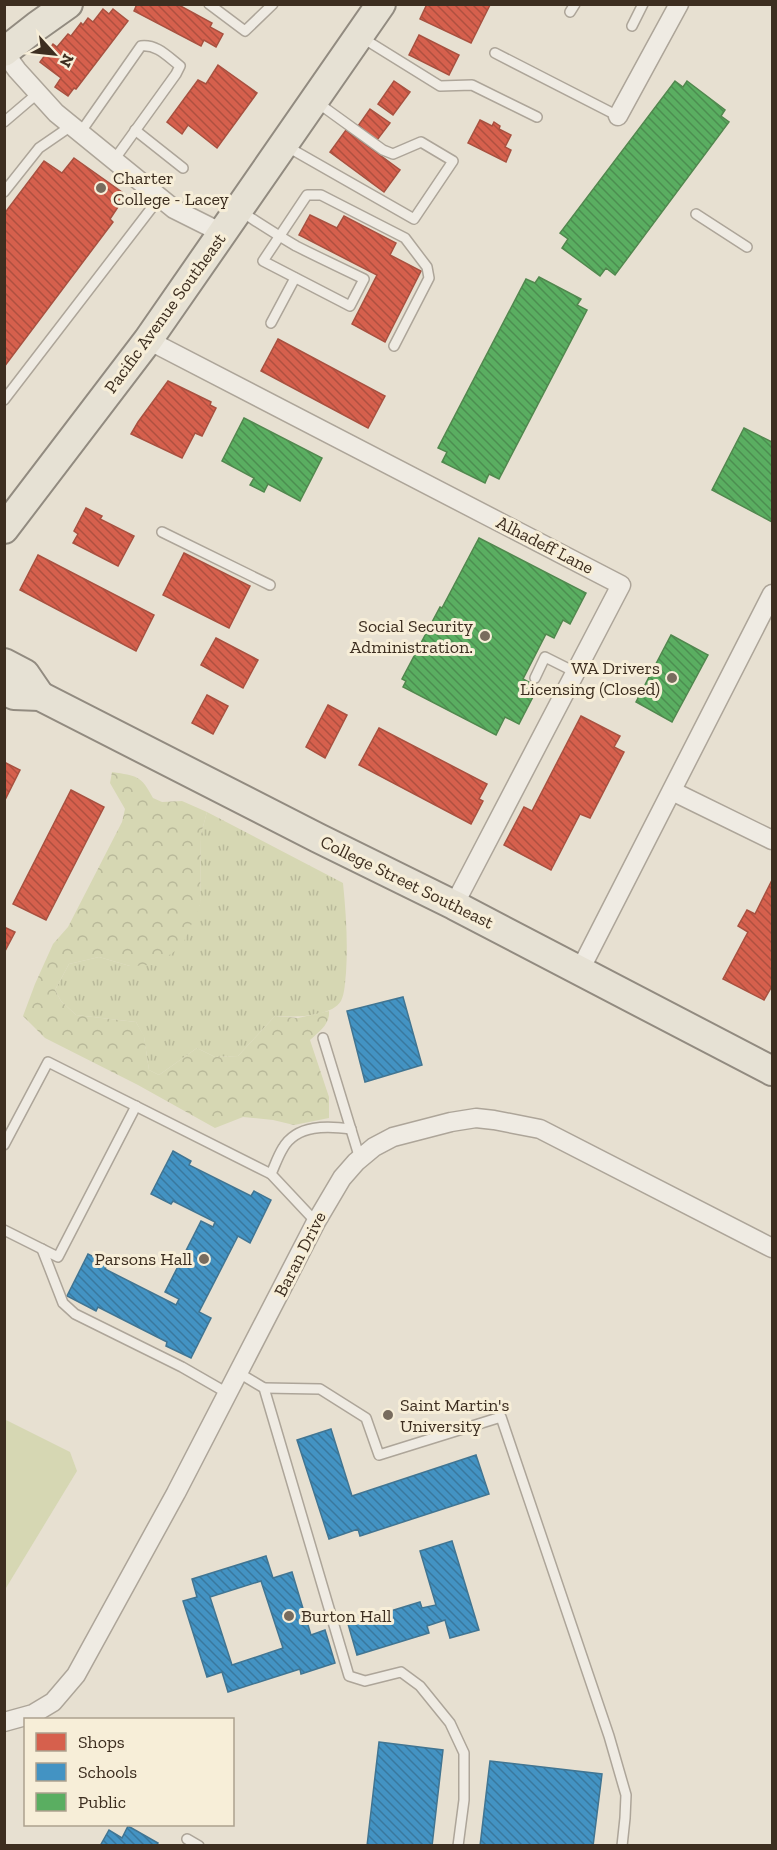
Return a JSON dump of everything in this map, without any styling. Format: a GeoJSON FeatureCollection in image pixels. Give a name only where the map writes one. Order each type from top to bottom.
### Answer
{"type":"FeatureCollection","features":[{"type":"Feature","properties":{"kind":"main road"},"geometry":{"type":"LineString","coordinates":[[4,52],[68,4]]}},
{"type":"Feature","properties":{"kind":"main road","name":"Pacific Avenue Southeast"},"geometry":{"type":"LineString","coordinates":[[4,529],[148,340],[381,4]]}},
{"type":"Feature","properties":{"kind":"main road","name":"College Street Southeast"},"geometry":{"type":"LineString","coordinates":[[4,663],[25,674],[40,696]]}},
{"type":"Feature","properties":{"kind":"main road","name":"College Street Southeast"},"geometry":{"type":"LineString","coordinates":[[4,690],[14,694],[40,696],[454,905],[772,1071]]}},
{"type":"Feature","properties":{"kind":"street"},"geometry":{"type":"LineString","coordinates":[[618,116],[679,4]]}},
{"type":"Feature","properties":{"kind":"street"},"geometry":{"type":"LineString","coordinates":[[4,52],[56,113],[174,209],[222,233]]}},
{"type":"Feature","properties":{"kind":"street","name":"Alhadeff Lane"},"geometry":{"type":"LineString","coordinates":[[148,340],[621,585],[454,905]]}},
{"type":"Feature","properties":{"kind":"street"},"geometry":{"type":"LineString","coordinates":[[580,970],[772,594]]}},
{"type":"Feature","properties":{"kind":"street"},"geometry":{"type":"LineString","coordinates":[[672,791],[772,840]]}},
{"type":"Feature","properties":{"kind":"street","name":"Baran Drive"},"geometry":{"type":"LineString","coordinates":[[4,1722],[33,1714],[53,1702],[76,1676],[229,1394],[316,1222],[342,1178],[374,1147],[393,1137],[476,1118],[494,1119],[540,1129],[772,1248]]}},
{"type":"Feature","properties":{"kind":"lane"},"geometry":{"type":"LineString","coordinates":[[209,4],[245,31],[273,4]]}},
{"type":"Feature","properties":{"kind":"lane"},"geometry":{"type":"LineString","coordinates":[[632,26],[643,4]]}},
{"type":"Feature","properties":{"kind":"lane"},"geometry":{"type":"LineString","coordinates":[[359,36],[440,86],[472,85],[537,117]]}},
{"type":"Feature","properties":{"kind":"lane"},"geometry":{"type":"LineString","coordinates":[[4,192],[39,148],[76,129],[141,46],[149,45],[180,66],[114,160]]}},
{"type":"Feature","properties":{"kind":"lane"},"geometry":{"type":"LineString","coordinates":[[495,53],[618,116]]}},
{"type":"Feature","properties":{"kind":"lane"},"geometry":{"type":"LineString","coordinates":[[4,122],[38,93]]}},
{"type":"Feature","properties":{"kind":"lane"},"geometry":{"type":"LineString","coordinates":[[284,145],[414,219],[453,161],[421,142],[393,154],[383,150],[315,100]]}},
{"type":"Feature","properties":{"kind":"lane"},"geometry":{"type":"LineString","coordinates":[[135,130],[183,168]]}},
{"type":"Feature","properties":{"kind":"lane"},"geometry":{"type":"LineString","coordinates":[[238,210],[279,235],[295,245],[364,279],[350,306],[263,261],[279,235],[306,195],[321,195],[405,238],[427,267],[429,278],[394,346]]}},
{"type":"Feature","properties":{"kind":"lane"},"geometry":{"type":"LineString","coordinates":[[4,400],[160,197]]}},
{"type":"Feature","properties":{"kind":"lane"},"geometry":{"type":"LineString","coordinates":[[696,214],[747,247]]}},
{"type":"Feature","properties":{"kind":"lane"},"geometry":{"type":"LineString","coordinates":[[271,323],[295,278]]}},
{"type":"Feature","properties":{"kind":"lane"},"geometry":{"type":"LineString","coordinates":[[162,532],[270,585]]}},
{"type":"Feature","properties":{"kind":"lane"},"geometry":{"type":"LineString","coordinates":[[535,678],[545,657],[575,672]]}},
{"type":"Feature","properties":{"kind":"lane"},"geometry":{"type":"LineString","coordinates":[[323,1038],[360,1159]]}},
{"type":"Feature","properties":{"kind":"lane"},"geometry":{"type":"LineString","coordinates":[[4,1145],[48,1062],[271,1174],[316,1222]]}},
{"type":"Feature","properties":{"kind":"lane"},"geometry":{"type":"LineString","coordinates":[[4,1230],[58,1257],[136,1106]]}},
{"type":"Feature","properties":{"kind":"lane"},"geometry":{"type":"LineString","coordinates":[[271,1174],[284,1146],[301,1131],[330,1126],[351,1129]]}},
{"type":"Feature","properties":{"kind":"lane"},"geometry":{"type":"LineString","coordinates":[[42,1249],[63,1303],[75,1314],[182,1367],[229,1394]]}},
{"type":"Feature","properties":{"kind":"lane"},"geometry":{"type":"LineString","coordinates":[[239,1373],[264,1388],[320,1389],[366,1418],[379,1455],[501,1418],[609,1736],[626,1795],[622,1845]]}},
{"type":"Feature","properties":{"kind":"lane"},"geometry":{"type":"LineString","coordinates":[[264,1388],[349,1676],[365,1681],[401,1672],[420,1686],[450,1723],[464,1753],[464,1800],[458,1845]]}},
{"type":"Feature","properties":{"kind":"lane"},"geometry":{"type":"LineString","coordinates":[[187,1839],[199,1845]]}},
{"type":"Feature","properties":{"kind":"green space"},"geometry":{"type":"Polygon","coordinates":[[[112,772],[137,778],[145,785],[153,798],[162,802],[182,801],[207,812],[201,834],[200,905],[182,946],[155,965],[130,966],[99,957],[69,964],[55,990],[61,1001],[76,1015],[136,1022],[144,1036],[149,1070],[159,1075],[197,1048],[215,1057],[238,1056],[275,1016],[298,1018],[329,1011],[326,1024],[310,1040],[329,1097],[329,1118],[294,1125],[243,1117],[215,1128],[138,1085],[45,1038],[23,1016],[53,944],[68,927],[122,822],[125,809],[110,783],[112,772]]]}},
{"type":"Feature","properties":{"kind":"green space"},"geometry":{"type":"Polygon","coordinates":[[[207,812],[343,883],[347,939],[344,991],[341,1001],[328,1011],[310,1015],[275,1016],[238,1056],[215,1057],[197,1048],[159,1075],[149,1070],[144,1037],[136,1022],[76,1015],[61,1001],[55,990],[69,964],[99,957],[130,966],[200,905],[201,834],[207,812]]]}},
{"type":"Feature","properties":{"kind":"green space"},"geometry":{"type":"Polygon","coordinates":[[[4,1419],[70,1452],[77,1471],[6,1588],[4,1419]]]}},
{"type":"Feature","properties":{"kind":"building: Shops"},"geometry":{"type":"Polygon","coordinates":[[[137,4],[177,4],[212,23],[210,27],[223,34],[216,47],[204,40],[201,46],[134,11],[137,4]]]}},
{"type":"Feature","properties":{"kind":"building: Shops"},"geometry":{"type":"Polygon","coordinates":[[[427,4],[490,5],[471,43],[420,19],[427,4]]]}},
{"type":"Feature","properties":{"kind":"building: Shops"},"geometry":{"type":"Polygon","coordinates":[[[103,9],[109,14],[113,9],[128,21],[76,89],[74,88],[68,96],[55,87],[61,78],[40,62],[53,44],[57,47],[68,34],[71,36],[88,18],[93,22],[103,9]]]}},
{"type":"Feature","properties":{"kind":"building: Shops"},"geometry":{"type":"Polygon","coordinates":[[[419,35],[459,55],[449,75],[409,55],[419,35]]]}},
{"type":"Feature","properties":{"kind":"building: Shops"},"geometry":{"type":"Polygon","coordinates":[[[218,65],[257,93],[217,148],[188,125],[182,134],[167,122],[198,80],[206,84],[218,65]]]}},
{"type":"Feature","properties":{"kind":"building: Shops"},"geometry":{"type":"Polygon","coordinates":[[[394,81],[410,92],[393,115],[378,104],[394,81]]]}},
{"type":"Feature","properties":{"kind":"building: Shops"},"geometry":{"type":"Polygon","coordinates":[[[370,109],[390,123],[377,140],[358,126],[370,109]]]}},
{"type":"Feature","properties":{"kind":"building: Shops"},"geometry":{"type":"Polygon","coordinates":[[[480,120],[492,126],[494,122],[500,126],[499,129],[511,135],[505,147],[511,150],[506,162],[468,143],[480,120]]]}},
{"type":"Feature","properties":{"kind":"building: Shops"},"geometry":{"type":"Polygon","coordinates":[[[346,130],[400,170],[384,192],[330,152],[346,130]]]}},
{"type":"Feature","properties":{"kind":"building: Shops"},"geometry":{"type":"Polygon","coordinates":[[[74,158],[126,195],[110,219],[113,222],[4,367],[4,214],[44,161],[62,173],[74,158]]]}},
{"type":"Feature","properties":{"kind":"building: Shops"},"geometry":{"type":"Polygon","coordinates":[[[310,215],[337,228],[344,216],[396,243],[390,255],[421,271],[385,342],[352,324],[377,275],[299,235],[310,215]]]}},
{"type":"Feature","properties":{"kind":"building: Shops"},"geometry":{"type":"Polygon","coordinates":[[[278,339],[385,396],[368,428],[261,371],[278,339]]]}},
{"type":"Feature","properties":{"kind":"building: Shops"},"geometry":{"type":"Polygon","coordinates":[[[168,381],[211,402],[210,405],[216,408],[202,436],[195,433],[182,458],[131,434],[168,381]]]}},
{"type":"Feature","properties":{"kind":"building: Shops"},"geometry":{"type":"Polygon","coordinates":[[[86,508],[102,516],[100,519],[134,536],[118,566],[73,543],[78,534],[74,531],[86,508]]]}},
{"type":"Feature","properties":{"kind":"building: Shops"},"geometry":{"type":"Polygon","coordinates":[[[184,553],[250,586],[229,628],[163,595],[184,553]]]}},
{"type":"Feature","properties":{"kind":"building: Shops"},"geometry":{"type":"Polygon","coordinates":[[[38,555],[154,615],[136,651],[20,590],[38,555]]]}},
{"type":"Feature","properties":{"kind":"building: Shops"},"geometry":{"type":"Polygon","coordinates":[[[216,638],[258,660],[243,688],[201,665],[216,638]]]}},
{"type":"Feature","properties":{"kind":"building: Shops"},"geometry":{"type":"Polygon","coordinates":[[[207,695],[228,706],[213,734],[192,723],[207,695]]]}},
{"type":"Feature","properties":{"kind":"building: Shops"},"geometry":{"type":"Polygon","coordinates":[[[328,705],[347,715],[325,758],[306,747],[328,705]]]}},
{"type":"Feature","properties":{"kind":"building: Shops"},"geometry":{"type":"Polygon","coordinates":[[[581,716],[620,736],[614,747],[624,752],[590,818],[580,814],[551,870],[504,845],[524,807],[532,811],[581,716]]]}},
{"type":"Feature","properties":{"kind":"building: Shops"},"geometry":{"type":"Polygon","coordinates":[[[379,728],[487,784],[479,799],[483,801],[471,824],[359,765],[379,728]]]}},
{"type":"Feature","properties":{"kind":"building: Shops"},"geometry":{"type":"Polygon","coordinates":[[[4,762],[20,770],[4,802],[4,762]]]}},
{"type":"Feature","properties":{"kind":"building: Shops"},"geometry":{"type":"Polygon","coordinates":[[[71,790],[104,807],[46,920],[13,904],[71,790]]]}},
{"type":"Feature","properties":{"kind":"building: Shops"},"geometry":{"type":"Polygon","coordinates":[[[772,880],[772,986],[764,1000],[723,979],[748,932],[738,926],[747,910],[755,914],[772,880]]]}},
{"type":"Feature","properties":{"kind":"building: Shops"},"geometry":{"type":"Polygon","coordinates":[[[4,927],[15,932],[4,953],[4,927]]]}},
{"type":"Feature","properties":{"kind":"building: Schools"},"geometry":{"type":"Polygon","coordinates":[[[403,997],[422,1065],[365,1082],[347,1011],[403,997]]]}},
{"type":"Feature","properties":{"kind":"building: Schools","name":"Parsons Hall"},"geometry":{"type":"Polygon","coordinates":[[[173,1151],[191,1161],[189,1165],[251,1196],[254,1191],[271,1200],[250,1243],[238,1236],[199,1312],[211,1318],[191,1358],[166,1346],[167,1342],[98,1307],[96,1311],[67,1296],[88,1254],[108,1264],[105,1269],[176,1305],[179,1299],[165,1292],[201,1221],[213,1227],[215,1222],[173,1201],[171,1204],[151,1194],[173,1151]]]}},
{"type":"Feature","properties":{"kind":"building: Schools"},"geometry":{"type":"Polygon","coordinates":[[[331,1429],[352,1496],[476,1455],[489,1494],[360,1536],[358,1529],[329,1539],[297,1440],[331,1429]]]}},
{"type":"Feature","properties":{"kind":"building: Schools"},"geometry":{"type":"Polygon","coordinates":[[[452,1541],[479,1630],[450,1638],[445,1620],[427,1626],[429,1633],[357,1655],[348,1624],[420,1602],[422,1608],[436,1605],[420,1551],[452,1541]]]}},
{"type":"Feature","properties":{"kind":"building: Schools","name":"Burton Hall"},"geometry":{"type":"Polygon","coordinates":[[[266,1556],[273,1578],[292,1572],[311,1635],[325,1630],[335,1663],[301,1674],[300,1669],[228,1692],[222,1672],[207,1677],[183,1601],[197,1597],[192,1579],[266,1556]],[[261,1581],[210,1597],[232,1665],[283,1648],[261,1581]]]}},
{"type":"Feature","properties":{"kind":"building: Schools"},"geometry":{"type":"Polygon","coordinates":[[[379,1742],[443,1750],[432,1846],[367,1846],[379,1742]]]}},
{"type":"Feature","properties":{"kind":"building: Schools"},"geometry":{"type":"Polygon","coordinates":[[[490,1761],[602,1774],[593,1846],[480,1846],[490,1761]]]}},
{"type":"Feature","properties":{"kind":"building: Schools"},"geometry":{"type":"Polygon","coordinates":[[[128,1826],[158,1843],[156,1846],[100,1846],[109,1830],[122,1838],[128,1826]]]}},
{"type":"Feature","properties":{"kind":"building: Public"},"geometry":{"type":"Polygon","coordinates":[[[675,81],[683,87],[687,81],[725,110],[721,116],[729,122],[615,275],[606,268],[600,276],[562,248],[568,239],[560,233],[675,81]]]}},
{"type":"Feature","properties":{"kind":"building: Public"},"geometry":{"type":"Polygon","coordinates":[[[539,277],[581,299],[577,305],[587,310],[499,479],[489,474],[485,483],[442,462],[447,452],[438,448],[526,279],[535,283],[539,277]]]}},
{"type":"Feature","properties":{"kind":"building: Public"},"geometry":{"type":"Polygon","coordinates":[[[244,418],[322,458],[300,501],[268,484],[264,492],[250,485],[254,478],[222,461],[244,418]]]}},
{"type":"Feature","properties":{"kind":"building: Public"},"geometry":{"type":"Polygon","coordinates":[[[744,428],[772,442],[772,522],[712,490],[744,428]]]}},
{"type":"Feature","properties":{"kind":"building: Public","name":"Social Security Administration."},"geometry":{"type":"Polygon","coordinates":[[[479,538],[586,593],[570,624],[563,620],[554,638],[546,634],[523,679],[538,687],[519,724],[505,717],[496,735],[403,687],[406,681],[402,679],[479,538]]]}},
{"type":"Feature","properties":{"kind":"building: Public","name":"WA Drivers Licensing (Closed)"},"geometry":{"type":"Polygon","coordinates":[[[671,635],[708,655],[672,722],[636,702],[671,635]]]}},
{"type":"Feature","properties":{"kind":"place","name":"Charter College - Lacey"},"geometry":{"type":"Point","coordinates":[101,188]}},
{"type":"Feature","properties":{"kind":"place","name":"Social Security Administration."},"geometry":{"type":"Point","coordinates":[485,636]}},
{"type":"Feature","properties":{"kind":"place","name":"WA Drivers Licensing (Closed)"},"geometry":{"type":"Point","coordinates":[672,678]}},
{"type":"Feature","properties":{"kind":"place","name":"Parsons Hall"},"geometry":{"type":"Point","coordinates":[204,1259]}},
{"type":"Feature","properties":{"kind":"place","name":"Saint Martin's University"},"geometry":{"type":"Point","coordinates":[388,1415]}},
{"type":"Feature","properties":{"kind":"place","name":"Burton Hall"},"geometry":{"type":"Point","coordinates":[289,1616]}}]}
